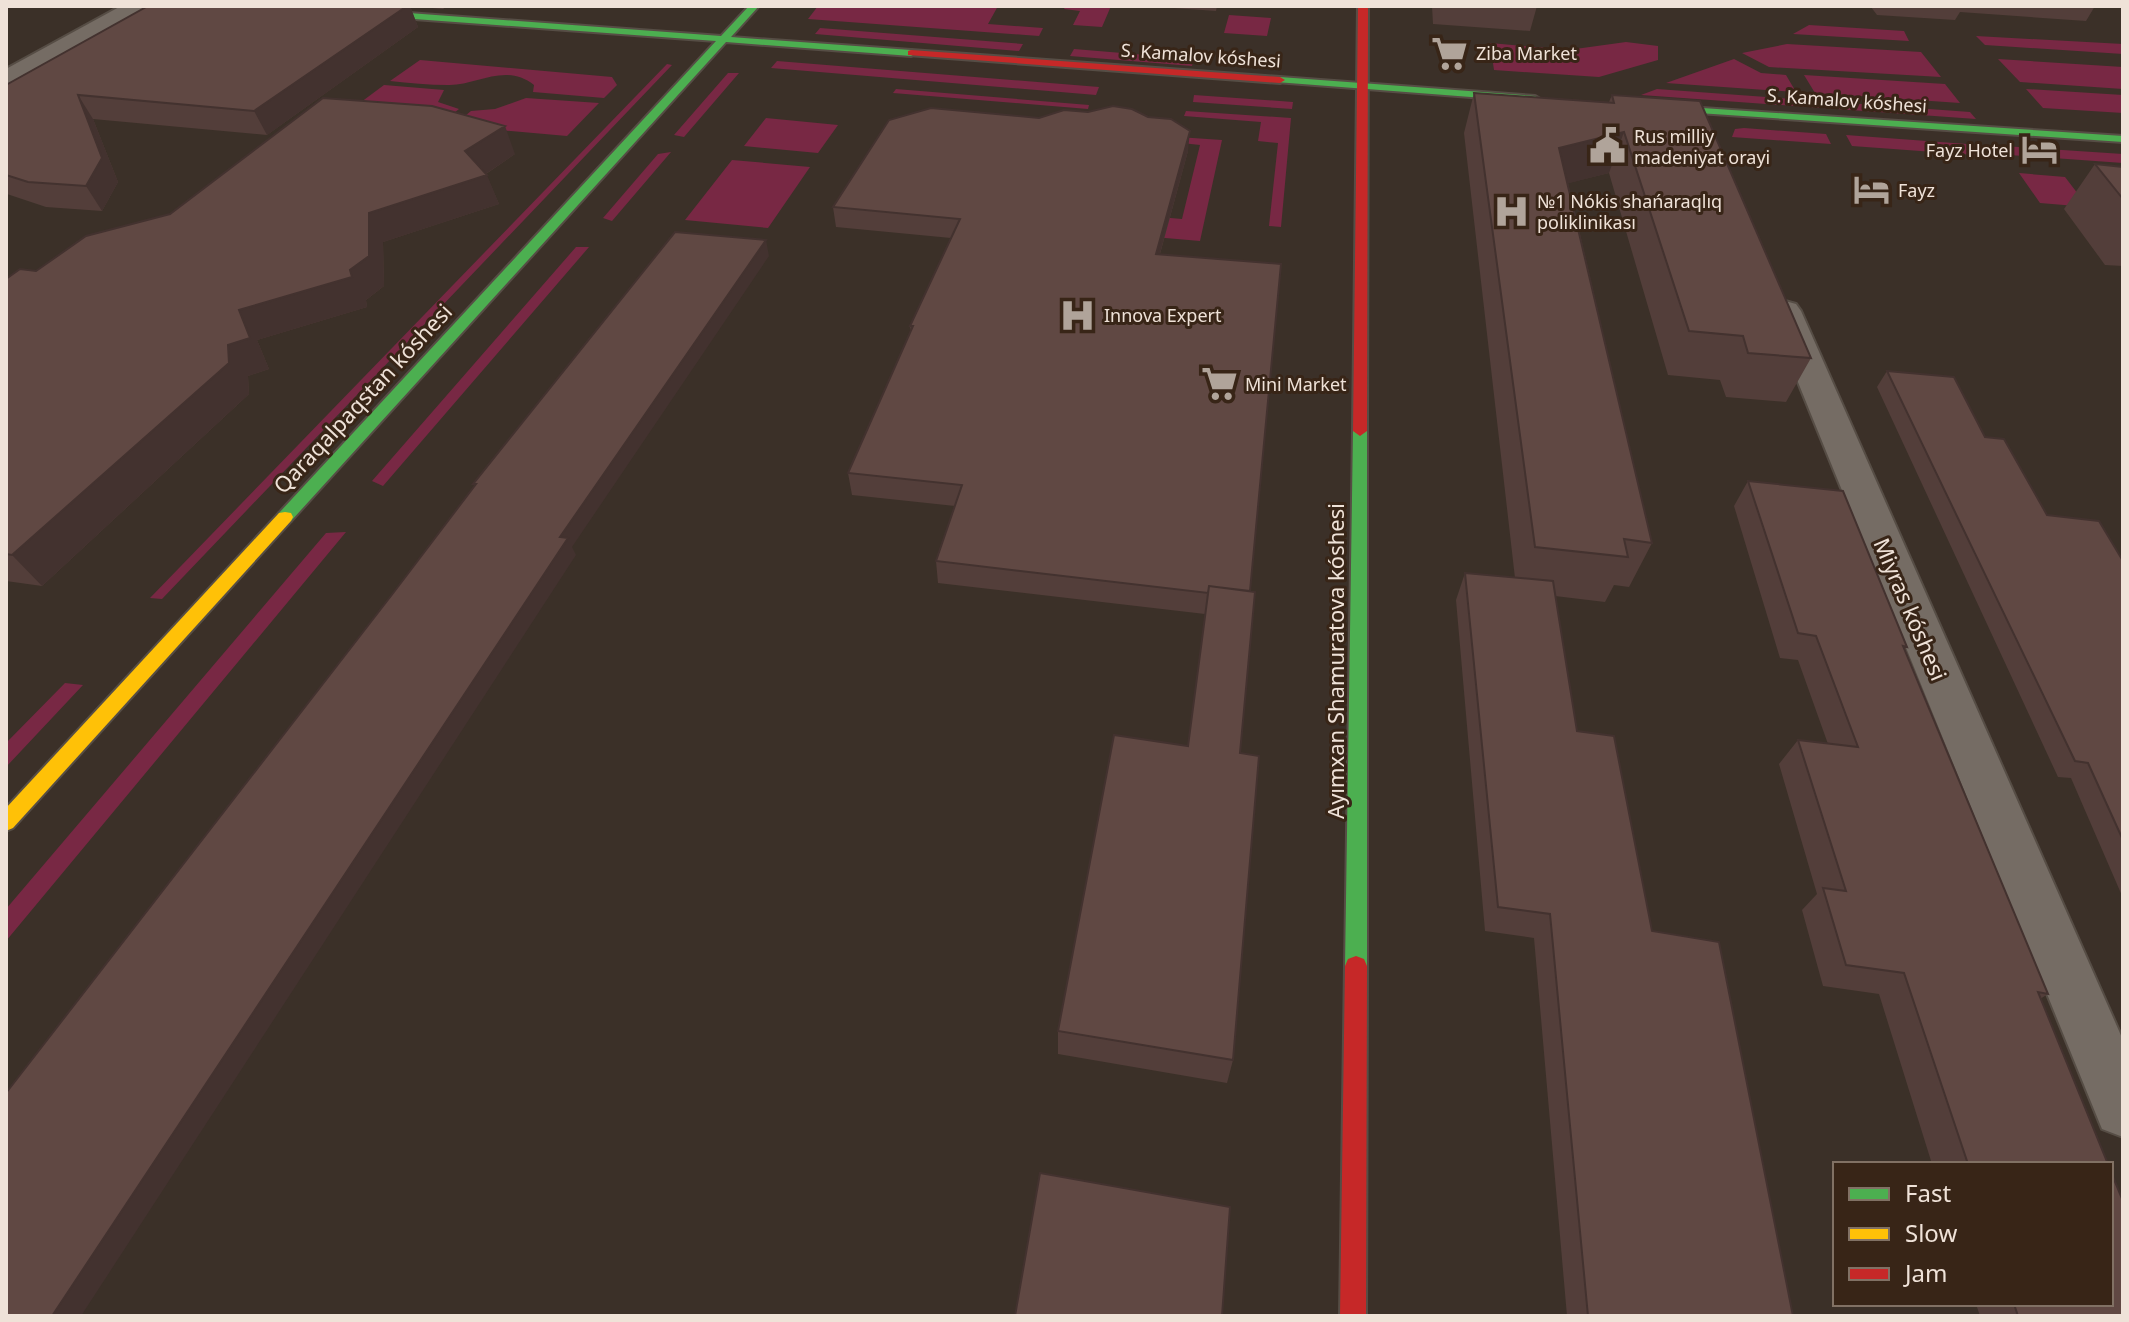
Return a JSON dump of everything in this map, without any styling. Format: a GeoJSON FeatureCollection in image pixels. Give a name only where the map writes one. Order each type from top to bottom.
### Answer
{"type":"FeatureCollection","features":[{"type":"Feature","properties":{"kind":"street"},"geometry":{"type":"LineString","coordinates":[[6,79],[138,6]]}},
{"type":"Feature","properties":{"kind":"street","name":"S. Kamalov kóshesi"},"geometry":{"type":"LineString","coordinates":[[277,6],[1557,101]]}},
{"type":"Feature","properties":{"kind":"street","name":"Qaraqalpaqstan kóshesi"},"geometry":{"type":"LineString","coordinates":[[6,822],[754,6]]}},
{"type":"Feature","properties":{"kind":"street","name":"Ayımxan Shamuratova kóshesi"},"geometry":{"type":"LineString","coordinates":[[1353,1316],[1363,6]]}},
{"type":"Feature","properties":{"kind":"street","name":"S. Kamalov kóshesi"},"geometry":{"type":"LineString","coordinates":[[1630,106],[2123,139]]}},
{"type":"Feature","properties":{"kind":"street"},"geometry":{"type":"LineString","coordinates":[[1699,110],[1719,156]]}},
{"type":"Feature","properties":{"kind":"street","name":"Miyras kóshesi"},"geometry":{"type":"LineString","coordinates":[[1768,271],[2123,1108]]}},
{"type":"Feature","properties":{"kind":"shaded area"},"geometry":{"type":"Polygon","coordinates":[[[818,6],[998,6],[988,24],[1043,28],[1039,36],[808,19],[818,6]]]}},
{"type":"Feature","properties":{"kind":"shaded area"},"geometry":{"type":"Polygon","coordinates":[[[1066,6],[1111,6],[1102,27],[1073,25],[1080,11],[1064,9],[1066,6]]]}},
{"type":"Feature","properties":{"kind":"shaded area"},"geometry":{"type":"Polygon","coordinates":[[[1229,15],[1271,18],[1267,36],[1224,33],[1229,15]]]}},
{"type":"Feature","properties":{"kind":"shaded area"},"geometry":{"type":"Polygon","coordinates":[[[1809,25],[1904,31],[1909,41],[1793,34],[1809,25]]]}},
{"type":"Feature","properties":{"kind":"shaded area"},"geometry":{"type":"Polygon","coordinates":[[[820,28],[1023,44],[1019,51],[815,34],[820,28]]]}},
{"type":"Feature","properties":{"kind":"shaded area"},"geometry":{"type":"Polygon","coordinates":[[[1976,36],[2123,44],[2123,54],[1985,45],[1976,36]]]}},
{"type":"Feature","properties":{"kind":"shaded area"},"geometry":{"type":"Polygon","coordinates":[[[1626,42],[1658,46],[1658,60],[1599,77],[1494,70],[1490,43],[1568,50],[1626,42]]]}},
{"type":"Feature","properties":{"kind":"shaded area"},"geometry":{"type":"Polygon","coordinates":[[[1787,44],[1921,52],[1941,77],[1769,67],[1742,53],[1787,44]]]}},
{"type":"Feature","properties":{"kind":"shaded area"},"geometry":{"type":"Polygon","coordinates":[[[1074,49],[1194,59],[1192,66],[1070,56],[1074,49]]]}},
{"type":"Feature","properties":{"kind":"shaded area"},"geometry":{"type":"Polygon","coordinates":[[[1734,59],[1761,73],[1786,75],[1796,92],[1666,83],[1734,59]]]}},
{"type":"Feature","properties":{"kind":"shaded area"},"geometry":{"type":"Polygon","coordinates":[[[1998,59],[2123,67],[2123,89],[2020,82],[1998,59]]]}},
{"type":"Feature","properties":{"kind":"shaded area"},"geometry":{"type":"Polygon","coordinates":[[[420,60],[612,77],[617,85],[604,98],[533,92],[534,85],[512,75],[448,85],[390,81],[420,60]]]}},
{"type":"Feature","properties":{"kind":"shaded area"},"geometry":{"type":"Polygon","coordinates":[[[777,61],[1099,87],[1096,95],[771,68],[777,61]]]}},
{"type":"Feature","properties":{"kind":"shaded area"},"geometry":{"type":"Polygon","coordinates":[[[667,64],[672,65],[162,599],[150,598],[667,64]]]}},
{"type":"Feature","properties":{"kind":"shaded area"},"geometry":{"type":"Polygon","coordinates":[[[728,73],[739,73],[684,137],[674,135],[728,73]]]}},
{"type":"Feature","properties":{"kind":"shaded area"},"geometry":{"type":"Polygon","coordinates":[[[1804,75],[1945,84],[1960,103],[1815,93],[1804,75]]]}},
{"type":"Feature","properties":{"kind":"shaded area"},"geometry":{"type":"Polygon","coordinates":[[[384,85],[444,90],[438,102],[459,109],[439,125],[341,117],[384,85]]]}},
{"type":"Feature","properties":{"kind":"shaded area"},"geometry":{"type":"Polygon","coordinates":[[[896,89],[1089,105],[1088,109],[893,93],[896,89]]]}},
{"type":"Feature","properties":{"kind":"shaded area"},"geometry":{"type":"Polygon","coordinates":[[[1657,89],[1970,112],[1976,119],[1641,95],[1657,89]]]}},
{"type":"Feature","properties":{"kind":"shaded area"},"geometry":{"type":"Polygon","coordinates":[[[2026,89],[2123,95],[2123,113],[2043,108],[2026,89]]]}},
{"type":"Feature","properties":{"kind":"shaded area"},"geometry":{"type":"Polygon","coordinates":[[[1194,95],[1293,102],[1292,109],[1193,102],[1194,95]]]}},
{"type":"Feature","properties":{"kind":"shaded area"},"geometry":{"type":"Polygon","coordinates":[[[526,98],[599,103],[567,136],[453,126],[471,111],[495,109],[526,98]]]}},
{"type":"Feature","properties":{"kind":"shaded area"},"geometry":{"type":"Polygon","coordinates":[[[1186,111],[1291,118],[1281,227],[1269,226],[1278,143],[1258,141],[1261,122],[1184,116],[1186,111]]]}},
{"type":"Feature","properties":{"kind":"shaded area"},"geometry":{"type":"Polygon","coordinates":[[[766,118],[838,125],[818,153],[744,146],[766,118]]]}},
{"type":"Feature","properties":{"kind":"shaded area"},"geometry":{"type":"Polygon","coordinates":[[[1735,129],[1826,134],[1831,144],[1732,137],[1735,129]]]}},
{"type":"Feature","properties":{"kind":"shaded area"},"geometry":{"type":"Polygon","coordinates":[[[1846,135],[1967,144],[1975,155],[1852,146],[1846,135]]]}},
{"type":"Feature","properties":{"kind":"shaded area"},"geometry":{"type":"Polygon","coordinates":[[[1178,137],[1222,140],[1200,241],[1096,232],[1102,212],[1182,219],[1200,145],[1182,143],[1178,137]]]}},
{"type":"Feature","properties":{"kind":"shaded area"},"geometry":{"type":"Polygon","coordinates":[[[2003,146],[2123,154],[2123,163],[2009,155],[2003,146]]]}},
{"type":"Feature","properties":{"kind":"shaded area"},"geometry":{"type":"Polygon","coordinates":[[[671,152],[612,221],[603,218],[658,154],[671,152]]]}},
{"type":"Feature","properties":{"kind":"shaded area"},"geometry":{"type":"Polygon","coordinates":[[[732,160],[810,167],[768,228],[685,220],[732,160]]]}},
{"type":"Feature","properties":{"kind":"shaded area"},"geometry":{"type":"Polygon","coordinates":[[[2019,173],[2065,177],[2088,207],[2040,203],[2019,173]]]}},
{"type":"Feature","properties":{"kind":"shaded area"},"geometry":{"type":"Polygon","coordinates":[[[576,247],[589,247],[383,486],[372,481],[576,247]]]}},
{"type":"Feature","properties":{"kind":"shaded area"},"geometry":{"type":"Polygon","coordinates":[[[346,532],[6,941],[6,909],[326,533],[346,532]]]}},
{"type":"Feature","properties":{"kind":"shaded area"},"geometry":{"type":"Polygon","coordinates":[[[65,683],[83,685],[6,767],[6,743],[65,683]]]}},
{"type":"Feature","properties":{"kind":"building"},"geometry":{"type":"Polygon","coordinates":[[[148,6],[407,6],[254,111],[78,95],[102,158],[86,186],[28,182],[6,175],[6,85],[148,6]]]}},
{"type":"Feature","properties":{"kind":"building"},"geometry":{"type":"Polygon","coordinates":[[[1474,93],[1614,103],[1612,95],[1700,101],[1811,358],[1748,353],[1743,336],[1689,331],[1624,132],[1559,148],[1652,543],[1624,539],[1628,557],[1535,547],[1474,93]]]}},
{"type":"Feature","properties":{"kind":"building"},"geometry":{"type":"Polygon","coordinates":[[[323,98],[432,106],[505,126],[465,151],[487,175],[369,213],[369,256],[350,270],[352,277],[239,310],[250,338],[228,345],[229,363],[12,555],[6,554],[6,279],[20,269],[36,271],[86,236],[170,214],[323,98]]]}},
{"type":"Feature","properties":{"kind":"building"},"geometry":{"type":"Polygon","coordinates":[[[1113,106],[1132,109],[1148,117],[1171,119],[1190,131],[1156,254],[1281,264],[1250,591],[1209,586],[1208,593],[936,561],[962,485],[848,473],[913,326],[910,326],[960,219],[833,207],[889,120],[931,108],[1039,118],[1064,110],[1088,112],[1113,106]]]}},
{"type":"Feature","properties":{"kind":"building"},"geometry":{"type":"Polygon","coordinates":[[[2095,164],[2123,167],[2123,199],[2095,164]]]}},
{"type":"Feature","properties":{"kind":"building"},"geometry":{"type":"Polygon","coordinates":[[[675,232],[766,240],[560,537],[568,538],[52,1316],[6,1316],[6,1093],[394,592],[476,484],[473,484],[675,232]]]}},
{"type":"Feature","properties":{"kind":"building"},"geometry":{"type":"Polygon","coordinates":[[[1887,371],[1954,377],[1985,437],[2004,439],[2047,515],[2099,521],[2123,561],[2123,840],[2088,763],[2075,761],[1887,371]]]}},
{"type":"Feature","properties":{"kind":"building"},"geometry":{"type":"Polygon","coordinates":[[[1748,481],[1843,491],[1907,647],[1903,646],[2048,994],[2038,992],[2107,1162],[1967,1162],[1904,973],[1846,965],[1823,888],[1846,891],[1798,740],[1858,747],[1816,636],[1798,633],[1748,481]]]}},
{"type":"Feature","properties":{"kind":"building"},"geometry":{"type":"Polygon","coordinates":[[[1465,573],[1553,581],[1577,731],[1614,736],[1652,931],[1719,942],[1793,1316],[1588,1316],[1550,914],[1498,907],[1465,573]]]}},
{"type":"Feature","properties":{"kind":"building"},"geometry":{"type":"Polygon","coordinates":[[[1209,586],[1255,592],[1240,753],[1259,756],[1233,1060],[1058,1031],[1114,735],[1188,746],[1209,586]]]}},
{"type":"Feature","properties":{"kind":"building"},"geometry":{"type":"Polygon","coordinates":[[[1040,1173],[1230,1207],[1222,1316],[1015,1316],[1040,1173]]]}},
{"type":"Feature","properties":{"kind":"building"},"geometry":{"type":"Polygon","coordinates":[[[2113,1177],[2123,1201],[2123,1316],[2018,1316],[2015,1306],[2113,1306],[2113,1177]]]}},
{"type":"Feature","properties":{"kind":"traffic: fast"},"geometry":{"type":"LineString","coordinates":[[277,6],[911,53]]}},
{"type":"Feature","properties":{"kind":"traffic: fast"},"geometry":{"type":"LineString","coordinates":[[285,517],[754,6]]}},
{"type":"Feature","properties":{"kind":"traffic: fast"},"geometry":{"type":"LineString","coordinates":[[1280,80],[1535,99]]}},
{"type":"Feature","properties":{"kind":"traffic: fast"},"geometry":{"type":"LineString","coordinates":[[1643,107],[2123,139]]}},
{"type":"Feature","properties":{"kind":"traffic: fast"},"geometry":{"type":"LineString","coordinates":[[1356,966],[1360,431]]}},
{"type":"Feature","properties":{"kind":"traffic: slow"},"geometry":{"type":"LineString","coordinates":[[6,822],[285,517]]}},
{"type":"Feature","properties":{"kind":"traffic: jam"},"geometry":{"type":"LineString","coordinates":[[1360,431],[1363,6]]}},
{"type":"Feature","properties":{"kind":"traffic: jam"},"geometry":{"type":"LineString","coordinates":[[911,53],[1280,80]]}},
{"type":"Feature","properties":{"kind":"traffic: jam"},"geometry":{"type":"LineString","coordinates":[[1353,1316],[1356,966]]}},
{"type":"Feature","properties":{"kind":"place","name":"Ziba Market"},"geometry":{"type":"Point","coordinates":[1450,53]}},
{"type":"Feature","properties":{"kind":"place","name":"Rus milliy madeniyat orayi"},"geometry":{"type":"Point","coordinates":[1608,146]}},
{"type":"Feature","properties":{"kind":"place","name":"Fayz Hotel"},"geometry":{"type":"Point","coordinates":[2039,150]}},
{"type":"Feature","properties":{"kind":"place","name":"Fayz"},"geometry":{"type":"Point","coordinates":[1872,190]}},
{"type":"Feature","properties":{"kind":"place","name":"№1 Nókis shańaraqlıq poliklinikası"},"geometry":{"type":"Point","coordinates":[1511,211]}},
{"type":"Feature","properties":{"kind":"place","name":"Innova Expert"},"geometry":{"type":"Point","coordinates":[1078,315]}},
{"type":"Feature","properties":{"kind":"place","name":"Mini Market"},"geometry":{"type":"Point","coordinates":[1219,384]}}]}
